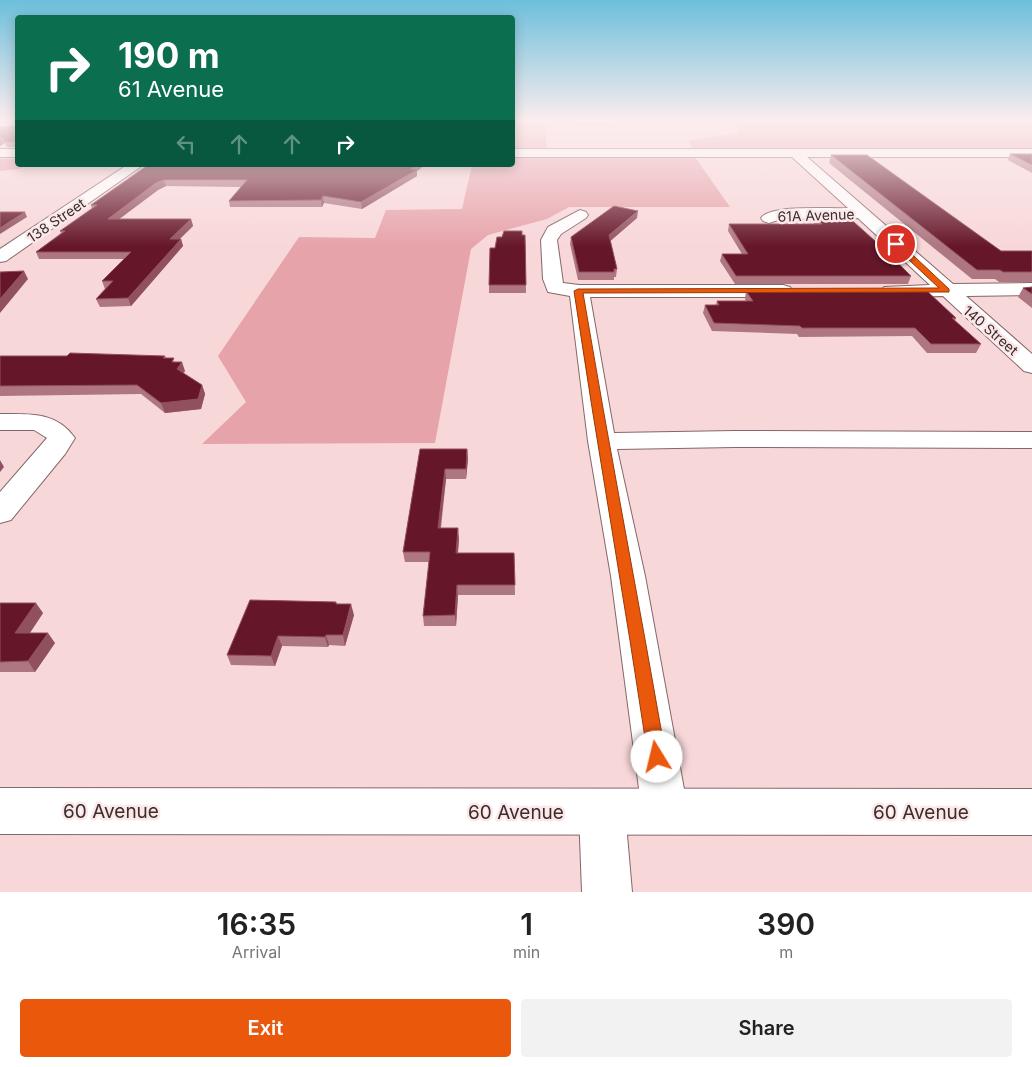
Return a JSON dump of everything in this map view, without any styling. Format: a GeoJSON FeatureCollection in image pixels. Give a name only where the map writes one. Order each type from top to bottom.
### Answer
{"type":"FeatureCollection","features":[{"type":"Feature","properties":{"kind":"street","name":"140 Street"},"geometry":{"type":"LineString","coordinates":[[807,164],[1032,366]]}},
{"type":"Feature","properties":{"kind":"street","name":"138 Street"},"geometry":{"type":"LineString","coordinates":[[0,257],[133,167]]}},
{"type":"Feature","properties":{"kind":"street","name":"61A Avenue"},"geometry":{"type":"LineString","coordinates":[[769,218],[778,214],[863,214]]}},
{"type":"Feature","properties":{"kind":"street"},"geometry":{"type":"LineString","coordinates":[[580,215],[554,231],[549,240],[552,279],[567,289],[805,291]]}},
{"type":"Feature","properties":{"kind":"street"},"geometry":{"type":"LineString","coordinates":[[567,289],[602,441],[628,576],[665,811]]}},
{"type":"Feature","properties":{"kind":"street"},"geometry":{"type":"LineString","coordinates":[[874,291],[1032,289]]}},
{"type":"Feature","properties":{"kind":"street"},"geometry":{"type":"LineString","coordinates":[[0,422],[47,424],[56,429],[62,438],[56,448],[0,512]]}},
{"type":"Feature","properties":{"kind":"street"},"geometry":{"type":"LineString","coordinates":[[602,441],[735,439],[1032,440]]}},
{"type":"Feature","properties":{"kind":"street","name":"60 Avenue"},"geometry":{"type":"LineString","coordinates":[[0,811],[1032,812]]}},
{"type":"Feature","properties":{"kind":"street"},"geometry":{"type":"LineString","coordinates":[[602,812],[608,892]]}},
{"type":"Feature","properties":{"kind":"shaded area"},"geometry":{"type":"Polygon","coordinates":[[[0,164],[15,164],[15,167],[24,167],[18,169],[0,171],[0,164]]]}},
{"type":"Feature","properties":{"kind":"shaded area"},"geometry":{"type":"Polygon","coordinates":[[[515,164],[700,164],[730,207],[569,207],[547,219],[488,235],[471,249],[435,443],[202,444],[246,402],[218,356],[299,237],[375,238],[386,210],[462,209],[472,167],[515,167],[515,164]]]}},
{"type":"Feature","properties":{"kind":"building"},"geometry":{"type":"Polygon","coordinates":[[[842,164],[879,164],[1001,251],[1032,251],[1032,272],[977,270],[842,164]]]}},
{"type":"Feature","properties":{"kind":"building"},"geometry":{"type":"Polygon","coordinates":[[[145,167],[414,167],[411,169],[417,170],[361,202],[323,196],[321,200],[229,201],[247,180],[164,180],[156,183],[108,219],[191,219],[170,239],[181,239],[128,298],[96,299],[113,281],[102,281],[131,252],[36,252],[65,231],[60,231],[97,205],[91,205],[145,167]]]}},
{"type":"Feature","properties":{"kind":"building"},"geometry":{"type":"Polygon","coordinates":[[[614,206],[638,211],[609,235],[617,269],[614,269],[614,272],[579,272],[571,237],[614,206]]]}},
{"type":"Feature","properties":{"kind":"building"},"geometry":{"type":"Polygon","coordinates":[[[0,212],[25,212],[0,228],[0,212]]]}},
{"type":"Feature","properties":{"kind":"building"},"geometry":{"type":"Polygon","coordinates":[[[814,214],[845,214],[893,257],[911,276],[736,276],[722,254],[748,254],[729,224],[822,224],[815,218],[818,218],[814,214]]]}},
{"type":"Feature","properties":{"kind":"building"},"geometry":{"type":"Polygon","coordinates":[[[504,231],[522,231],[522,235],[525,235],[526,285],[489,285],[490,248],[495,248],[497,237],[502,237],[504,231]]]}},
{"type":"Feature","properties":{"kind":"building"},"geometry":{"type":"Polygon","coordinates":[[[24,271],[0,299],[0,272],[24,271]]]}},
{"type":"Feature","properties":{"kind":"building"},"geometry":{"type":"Polygon","coordinates":[[[1032,287],[1032,294],[1023,288],[1032,287]]]}},
{"type":"Feature","properties":{"kind":"building"},"geometry":{"type":"Polygon","coordinates":[[[746,291],[927,291],[956,318],[952,318],[981,344],[931,344],[915,328],[802,328],[800,326],[714,323],[705,305],[719,305],[717,301],[753,301],[746,291]]]}},
{"type":"Feature","properties":{"kind":"building"},"geometry":{"type":"Polygon","coordinates":[[[70,353],[165,356],[163,358],[174,358],[172,362],[182,362],[177,369],[202,385],[198,399],[161,403],[137,385],[0,386],[0,356],[67,356],[70,353]]]}},
{"type":"Feature","properties":{"kind":"building"},"geometry":{"type":"Polygon","coordinates":[[[420,449],[467,449],[466,469],[445,469],[438,528],[458,528],[456,553],[514,553],[515,585],[457,585],[455,615],[423,616],[430,552],[403,552],[420,449]]]}},
{"type":"Feature","properties":{"kind":"building"},"geometry":{"type":"Polygon","coordinates":[[[250,600],[351,604],[343,635],[326,635],[325,637],[278,636],[271,656],[227,655],[250,600]]]}},
{"type":"Feature","properties":{"kind":"building"},"geometry":{"type":"Polygon","coordinates":[[[0,603],[36,603],[15,633],[48,633],[28,661],[0,662],[0,603]]]}},
{"type":"Feature","properties":{"kind":"route"},"geometry":{"type":"LineString","coordinates":[[657,757],[628,576],[602,441],[578,291],[923,292],[947,290],[896,244]]}}]}
